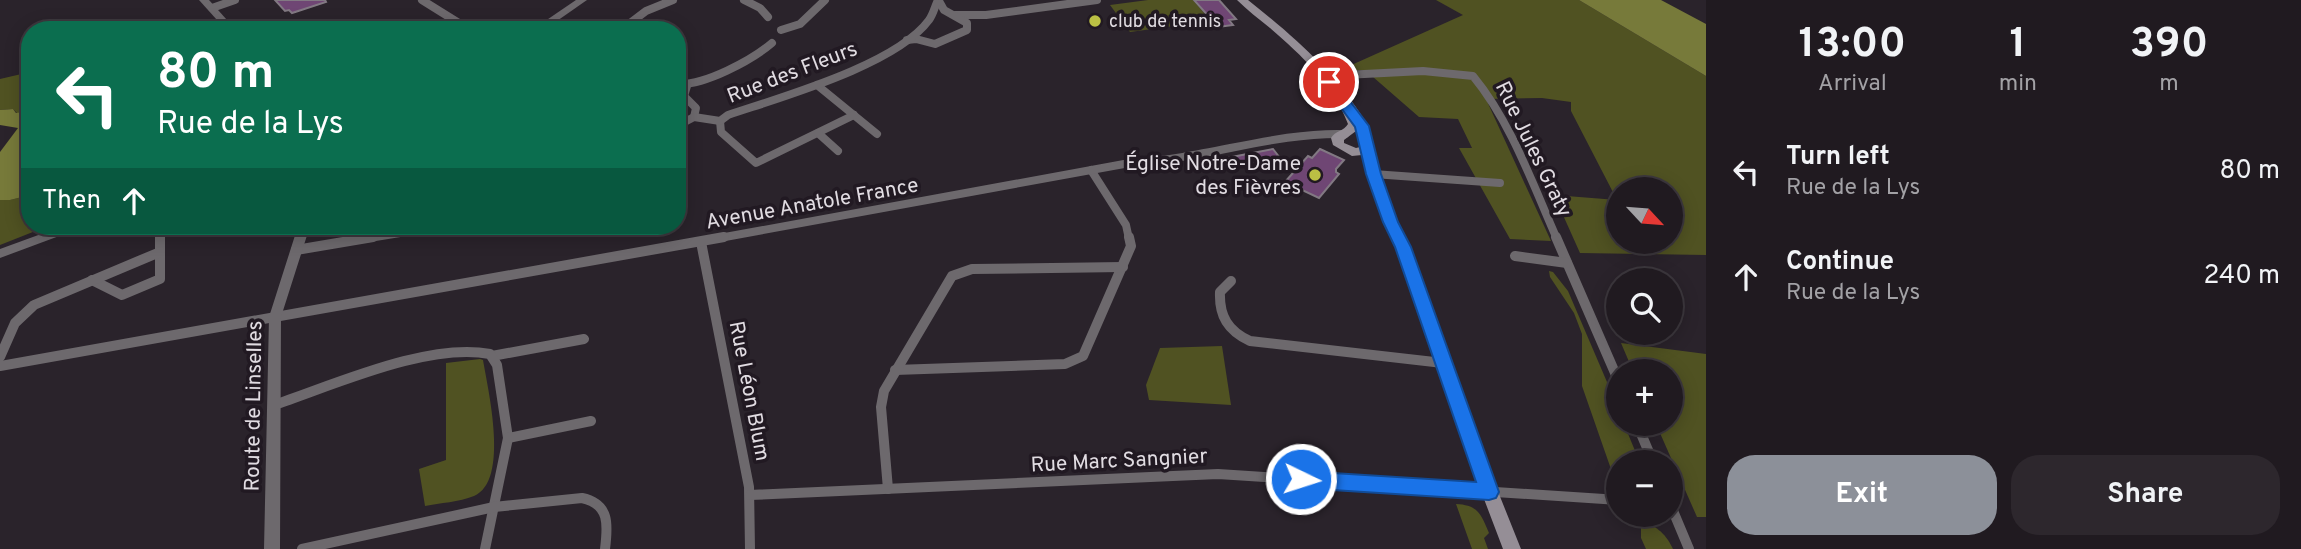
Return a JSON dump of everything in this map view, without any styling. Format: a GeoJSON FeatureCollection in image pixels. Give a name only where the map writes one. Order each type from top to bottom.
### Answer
{"type":"FeatureCollection","features":[{"type":"Feature","properties":{"kind":"main road"},"geometry":{"type":"LineString","coordinates":[[1242,0],[1298,47],[1325,76],[1358,119],[1390,222],[1403,247],[1489,492],[1512,549]]}},
{"type":"Feature","properties":{"kind":"main road"},"geometry":{"type":"LineString","coordinates":[[1344,103],[1354,124],[1344,143]]}},
{"type":"Feature","properties":{"kind":"main road"},"geometry":{"type":"LineString","coordinates":[[1344,143],[1359,153],[1367,146]]}},
{"type":"Feature","properties":{"kind":"main road"},"geometry":{"type":"LineString","coordinates":[[1344,143],[1373,174]]}},
{"type":"Feature","properties":{"kind":"street"},"geometry":{"type":"LineString","coordinates":[[204,0],[223,21]]}},
{"type":"Feature","properties":{"kind":"street"},"geometry":{"type":"LineString","coordinates":[[212,8],[235,0]]}},
{"type":"Feature","properties":{"kind":"street"},"geometry":{"type":"LineString","coordinates":[[422,0],[441,13],[460,21]]}},
{"type":"Feature","properties":{"kind":"street"},"geometry":{"type":"LineString","coordinates":[[550,21],[582,0]]}},
{"type":"Feature","properties":{"kind":"street"},"geometry":{"type":"LineString","coordinates":[[632,21],[673,0]]}},
{"type":"Feature","properties":{"kind":"street"},"geometry":{"type":"LineString","coordinates":[[744,0],[760,8],[781,30]]}},
{"type":"Feature","properties":{"kind":"street"},"geometry":{"type":"LineString","coordinates":[[686,89],[687,86],[733,70],[754,58],[781,30],[800,24],[825,0]]}},
{"type":"Feature","properties":{"kind":"street"},"geometry":{"type":"LineString","coordinates":[[934,16],[940,13],[986,15],[1097,0]]}},
{"type":"Feature","properties":{"kind":"street"},"geometry":{"type":"LineString","coordinates":[[938,1],[942,9],[968,25]]}},
{"type":"Feature","properties":{"kind":"street","name":"Rue des Fleurs"},"geometry":{"type":"LineString","coordinates":[[694,117],[720,121],[728,115],[817,85],[869,62],[919,31],[934,16],[938,1]]}},
{"type":"Feature","properties":{"kind":"street"},"geometry":{"type":"LineString","coordinates":[[904,42],[914,39],[940,43],[965,31],[968,25],[986,15]]}},
{"type":"Feature","properties":{"kind":"street"},"geometry":{"type":"LineString","coordinates":[[919,31],[918,36],[924,42]]}},
{"type":"Feature","properties":{"kind":"street","name":"Rue Jules Graty"},"geometry":{"type":"LineString","coordinates":[[1325,76],[1398,72],[1464,73],[1478,78],[1510,138],[1609,359]]}},
{"type":"Feature","properties":{"kind":"street"},"geometry":{"type":"LineString","coordinates":[[817,85],[877,134]]}},
{"type":"Feature","properties":{"kind":"street"},"geometry":{"type":"LineString","coordinates":[[686,98],[696,108],[694,117],[686,121]]}},
{"type":"Feature","properties":{"kind":"street"},"geometry":{"type":"LineString","coordinates":[[720,121],[721,132],[756,163],[854,116]]}},
{"type":"Feature","properties":{"kind":"street"},"geometry":{"type":"LineString","coordinates":[[818,133],[838,150]]}},
{"type":"Feature","properties":{"kind":"street","name":"Avenue Anatole France"},"geometry":{"type":"LineString","coordinates":[[0,366],[1091,170],[1163,161],[1300,136],[1322,137],[1344,143]]}},
{"type":"Feature","properties":{"kind":"street"},"geometry":{"type":"LineString","coordinates":[[895,370],[1065,364],[1078,360],[1086,351],[1131,246],[1130,233],[1091,170]]}},
{"type":"Feature","properties":{"kind":"street"},"geometry":{"type":"LineString","coordinates":[[1373,174],[1500,183]]}},
{"type":"Feature","properties":{"kind":"street"},"geometry":{"type":"LineString","coordinates":[[0,254],[50,235]]}},
{"type":"Feature","properties":{"kind":"street"},"geometry":{"type":"LineString","coordinates":[[92,280],[122,295],[160,279],[160,235]]}},
{"type":"Feature","properties":{"kind":"street","name":"Route de Linselles"},"geometry":{"type":"LineString","coordinates":[[272,549],[275,317],[301,235]]}},
{"type":"Feature","properties":{"kind":"street"},"geometry":{"type":"LineString","coordinates":[[296,250],[364,235]]}},
{"type":"Feature","properties":{"kind":"street","name":"Rue Léon Blum"},"geometry":{"type":"LineString","coordinates":[[701,242],[750,495],[750,549]]}},
{"type":"Feature","properties":{"kind":"street"},"geometry":{"type":"LineString","coordinates":[[0,357],[13,326],[26,311],[46,298],[160,252]]}},
{"type":"Feature","properties":{"kind":"street"},"geometry":{"type":"LineString","coordinates":[[1515,256],[1567,263]]}},
{"type":"Feature","properties":{"kind":"street"},"geometry":{"type":"LineString","coordinates":[[888,489],[881,407],[884,391],[947,282],[958,272],[1123,267]]}},
{"type":"Feature","properties":{"kind":"street"},"geometry":{"type":"LineString","coordinates":[[1231,281],[1222,288],[1219,296],[1224,321],[1238,336],[1250,341],[1443,363]]}},
{"type":"Feature","properties":{"kind":"street"},"geometry":{"type":"LineString","coordinates":[[274,405],[435,354],[473,350],[492,356],[584,338]]}},
{"type":"Feature","properties":{"kind":"street"},"geometry":{"type":"LineString","coordinates":[[485,549],[508,439],[497,365],[492,356]]}},
{"type":"Feature","properties":{"kind":"street"},"geometry":{"type":"LineString","coordinates":[[508,439],[591,421]]}},
{"type":"Feature","properties":{"kind":"street","name":"Rue Marc Sangnier"},"geometry":{"type":"LineString","coordinates":[[750,495],[1218,474],[1489,492]]}},
{"type":"Feature","properties":{"kind":"street"},"geometry":{"type":"LineString","coordinates":[[1489,492],[1606,499]]}},
{"type":"Feature","properties":{"kind":"street"},"geometry":{"type":"LineString","coordinates":[[302,549],[494,507],[577,498],[593,500],[607,514],[606,549]]}},
{"type":"Feature","properties":{"kind":"street"},"geometry":{"type":"LineString","coordinates":[[1680,527],[1689,549]]}},
{"type":"Feature","properties":{"kind":"shaded area"},"geometry":{"type":"Polygon","coordinates":[[[1148,0],[1193,0],[1211,21],[1130,32],[1110,5],[1148,0]]]}},
{"type":"Feature","properties":{"kind":"shaded area"},"geometry":{"type":"Polygon","coordinates":[[[1436,0],[1579,0],[1706,76],[1706,255],[1643,254],[1684,254],[1684,177],[1606,179],[1571,111],[1571,102],[1542,98],[1486,99],[1551,241],[1510,239],[1459,148],[1472,148],[1458,119],[1419,117],[1365,70],[1338,71],[1463,15],[1436,0]]]}},
{"type":"Feature","properties":{"kind":"shaded area"},"geometry":{"type":"Polygon","coordinates":[[[1579,0],[1661,0],[1706,24],[1706,76],[1579,0]]]}},
{"type":"Feature","properties":{"kind":"shaded area"},"geometry":{"type":"Polygon","coordinates":[[[21,74],[21,113],[13,109],[0,110],[0,79],[21,74]]]}},
{"type":"Feature","properties":{"kind":"shaded area"},"geometry":{"type":"Polygon","coordinates":[[[13,109],[16,113],[21,112],[21,197],[10,200],[0,200],[0,152],[18,128],[0,125],[0,110],[13,109]]]}},
{"type":"Feature","properties":{"kind":"shaded area"},"geometry":{"type":"Polygon","coordinates":[[[1554,195],[1606,199],[1606,253],[1580,253],[1554,195]]]}},
{"type":"Feature","properties":{"kind":"shaded area"},"geometry":{"type":"Polygon","coordinates":[[[21,197],[21,235],[25,235],[0,245],[0,200],[21,197]]]}},
{"type":"Feature","properties":{"kind":"shaded area"},"geometry":{"type":"Polygon","coordinates":[[[1549,271],[1553,272],[1568,291],[1606,380],[1606,436],[1629,436],[1635,450],[1606,450],[1606,455],[1582,386],[1582,334],[1574,313],[1550,277],[1549,271]]]}},
{"type":"Feature","properties":{"kind":"shaded area"},"geometry":{"type":"Polygon","coordinates":[[[1622,345],[1706,354],[1706,517],[1697,517],[1683,485],[1683,450],[1667,450],[1661,436],[1683,436],[1683,359],[1628,359],[1622,345]]]}},
{"type":"Feature","properties":{"kind":"shaded area"},"geometry":{"type":"Polygon","coordinates":[[[1222,346],[1231,405],[1149,400],[1146,385],[1160,348],[1222,346]]]}},
{"type":"Feature","properties":{"kind":"shaded area"},"geometry":{"type":"Polygon","coordinates":[[[483,360],[492,412],[494,454],[491,473],[485,487],[474,496],[425,506],[419,469],[446,460],[446,363],[483,360]]]}},
{"type":"Feature","properties":{"kind":"shaded area"},"geometry":{"type":"Polygon","coordinates":[[[1456,504],[1469,506],[1481,516],[1489,533],[1484,538],[1488,549],[1472,549],[1456,504]]]}},
{"type":"Feature","properties":{"kind":"shaded area"},"geometry":{"type":"Polygon","coordinates":[[[1641,527],[1653,527],[1668,539],[1673,549],[1646,549],[1641,538],[1641,527]]]}},
{"type":"Feature","properties":{"kind":"building"},"geometry":{"type":"Polygon","coordinates":[[[275,0],[326,2],[292,13],[285,11],[275,0]]]}},
{"type":"Feature","properties":{"kind":"building"},"geometry":{"type":"Polygon","coordinates":[[[1194,0],[1219,0],[1236,19],[1229,20],[1233,25],[1218,27],[1194,0]]]}},
{"type":"Feature","properties":{"kind":"building"},"geometry":{"type":"Polygon","coordinates":[[[1273,149],[1280,158],[1218,169],[1211,161],[1273,149]]]}},
{"type":"Feature","properties":{"kind":"building","name":"Église Notre-Dame des Fièvres"},"geometry":{"type":"Polygon","coordinates":[[[1320,149],[1344,160],[1336,169],[1339,174],[1319,198],[1285,182],[1308,156],[1312,158],[1320,149]]]}},
{"type":"Feature","properties":{"kind":"place","name":"club de tennis"},"geometry":{"type":"Point","coordinates":[1095,21]}},
{"type":"Feature","properties":{"kind":"place","name":"Église Notre-Dame des Fièvres"},"geometry":{"type":"Point","coordinates":[1315,175]}},
{"type":"Feature","properties":{"kind":"route"},"geometry":{"type":"LineString","coordinates":[[1301,479],[1489,492],[1403,247],[1390,222],[1373,174],[1362,126],[1329,82]]}}]}
